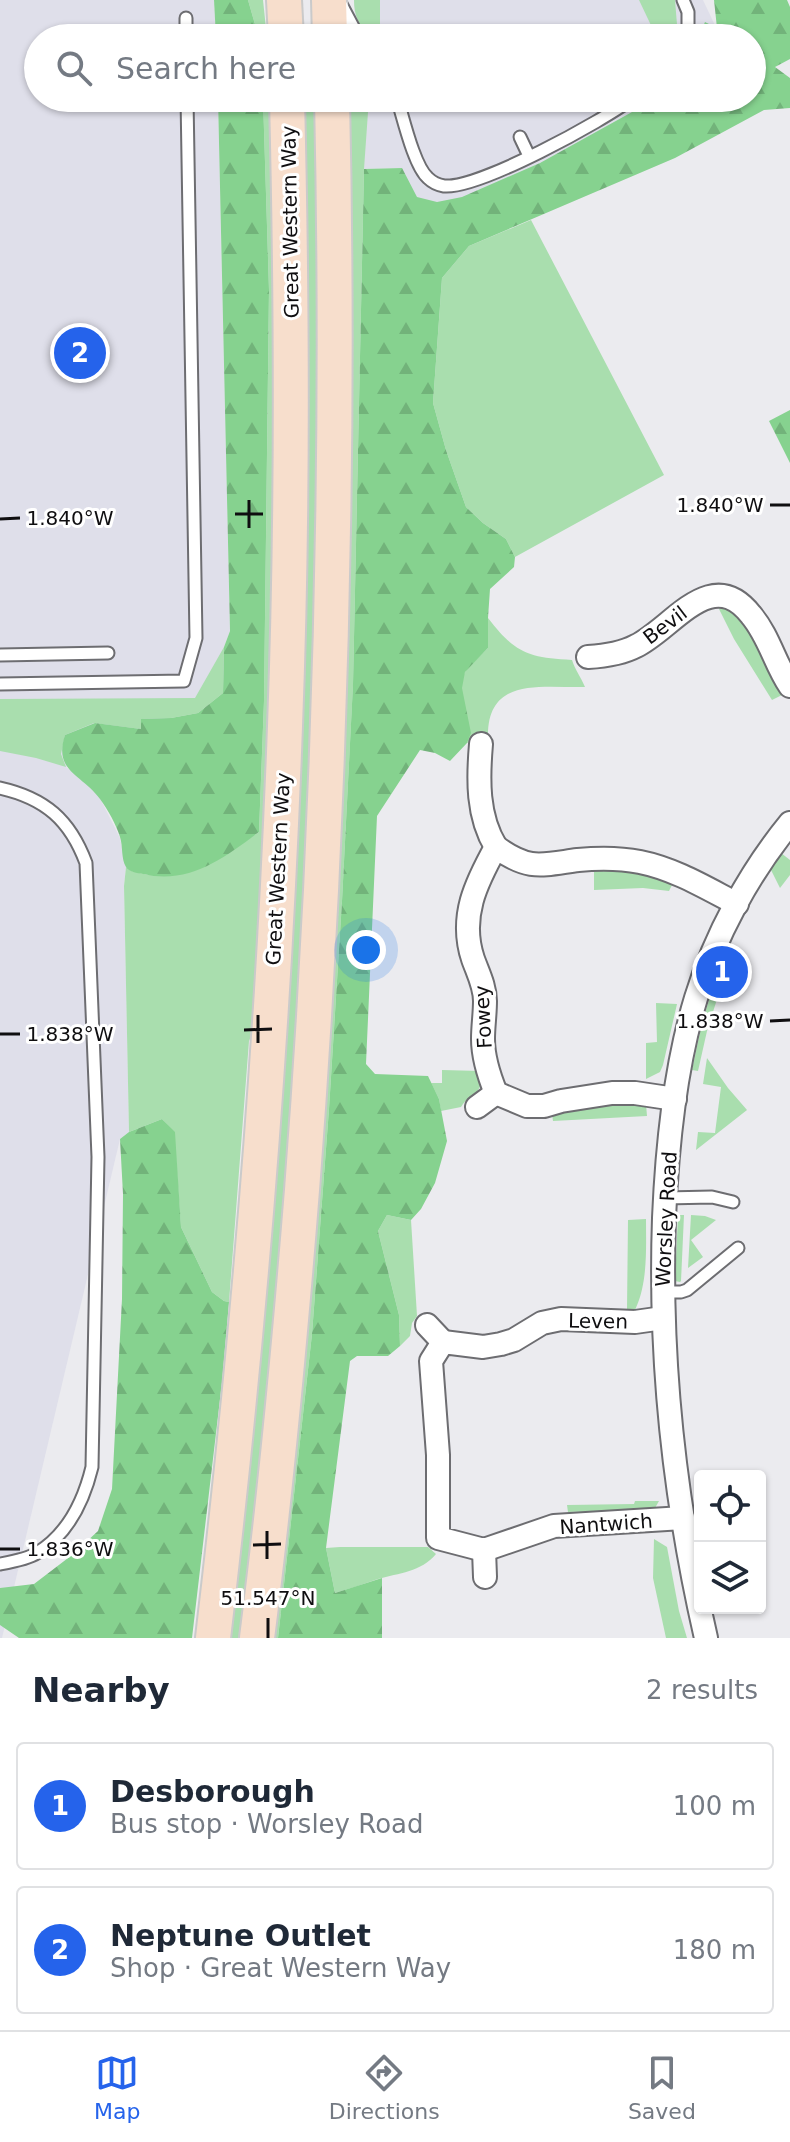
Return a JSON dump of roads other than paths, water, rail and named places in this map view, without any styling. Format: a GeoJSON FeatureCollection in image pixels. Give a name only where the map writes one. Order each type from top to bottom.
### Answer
{"type":"FeatureCollection","features":[{"type":"Feature","properties":{"kind":"main road"},"geometry":{"type":"LineString","coordinates":[[284,0],[285,24]]}},
{"type":"Feature","properties":{"kind":"main road"},"geometry":{"type":"LineString","coordinates":[[329,0],[330,24]]}},
{"type":"Feature","properties":{"kind":"main road","name":"Great Western Way"},"geometry":{"type":"LineString","coordinates":[[213,1638],[256,1209],[279,861],[291,427],[287,112]]}},
{"type":"Feature","properties":{"kind":"main road"},"geometry":{"type":"LineString","coordinates":[[257,1638],[292,1315],[314,1029],[325,814],[335,448],[332,112]]}},
{"type":"Feature","properties":{"kind":"street","name":"Bevil"},"geometry":{"type":"LineString","coordinates":[[588,657],[635,647],[693,604],[723,596],[737,601],[762,629],[790,686]]}},
{"type":"Feature","properties":{"kind":"street"},"geometry":{"type":"LineString","coordinates":[[481,744],[478,779],[484,823],[496,847],[511,858],[540,866],[598,859],[638,861],[662,867],[737,904]]}},
{"type":"Feature","properties":{"kind":"street","name":"Worsley Road"},"geometry":{"type":"LineString","coordinates":[[706,1638],[670,1435],[663,1318],[665,1198],[675,1099],[697,997],[722,935],[758,869],[790,823]]}},
{"type":"Feature","properties":{"kind":"street","name":"Fowey"},"geometry":{"type":"LineString","coordinates":[[496,847],[472,895],[466,927],[485,998],[485,1059],[496,1093]]}},
{"type":"Feature","properties":{"kind":"street"},"geometry":{"type":"LineString","coordinates":[[477,1107],[496,1093],[514,1102],[535,1106],[612,1093],[675,1099]]}},
{"type":"Feature","properties":{"kind":"street","name":"Leven"},"geometry":{"type":"LineString","coordinates":[[443,1342],[483,1347],[501,1344],[542,1323],[561,1319],[635,1322],[663,1318]]}},
{"type":"Feature","properties":{"kind":"street"},"geometry":{"type":"LineString","coordinates":[[427,1325],[443,1342],[431,1361],[438,1455],[438,1538],[484,1550],[485,1577]]}},
{"type":"Feature","properties":{"kind":"street","name":"Nantwich"},"geometry":{"type":"LineString","coordinates":[[484,1550],[554,1526],[683,1518]]}},
{"type":"Feature","properties":{"kind":"lane"},"geometry":{"type":"LineString","coordinates":[[339,0],[352,24]]}},
{"type":"Feature","properties":{"kind":"lane"},"geometry":{"type":"LineString","coordinates":[[683,0],[688,12],[688,24]]}},
{"type":"Feature","properties":{"kind":"lane"},"geometry":{"type":"LineString","coordinates":[[186,18],[186,24]]}},
{"type":"Feature","properties":{"kind":"lane"},"geometry":{"type":"LineString","coordinates":[[0,684],[184,681],[196,638],[187,112]]}},
{"type":"Feature","properties":{"kind":"lane"},"geometry":{"type":"LineString","coordinates":[[403,112],[419,166],[426,177],[445,186],[479,179],[573,135],[610,112]]}},
{"type":"Feature","properties":{"kind":"lane"},"geometry":{"type":"LineString","coordinates":[[520,137],[529,156]]}},
{"type":"Feature","properties":{"kind":"lane"},"geometry":{"type":"LineString","coordinates":[[0,655],[108,653]]}},
{"type":"Feature","properties":{"kind":"lane"},"geometry":{"type":"LineString","coordinates":[[0,788],[45,806],[65,822],[78,841],[86,863],[98,1157],[92,1467],[86,1492],[77,1511],[58,1534],[36,1553],[0,1564]]}},
{"type":"Feature","properties":{"kind":"lane"},"geometry":{"type":"LineString","coordinates":[[665,1198],[712,1197],[733,1202]]}},
{"type":"Feature","properties":{"kind":"lane"},"geometry":{"type":"LineString","coordinates":[[663,1292],[687,1290],[738,1248]]}},
{"type":"Feature","properties":{"kind":"place","name":"Neptune Outlet"},"geometry":{"type":"Point","coordinates":[80,353]}},
{"type":"Feature","properties":{"kind":"place","name":"Desborough"},"geometry":{"type":"Point","coordinates":[722,972]}}]}
